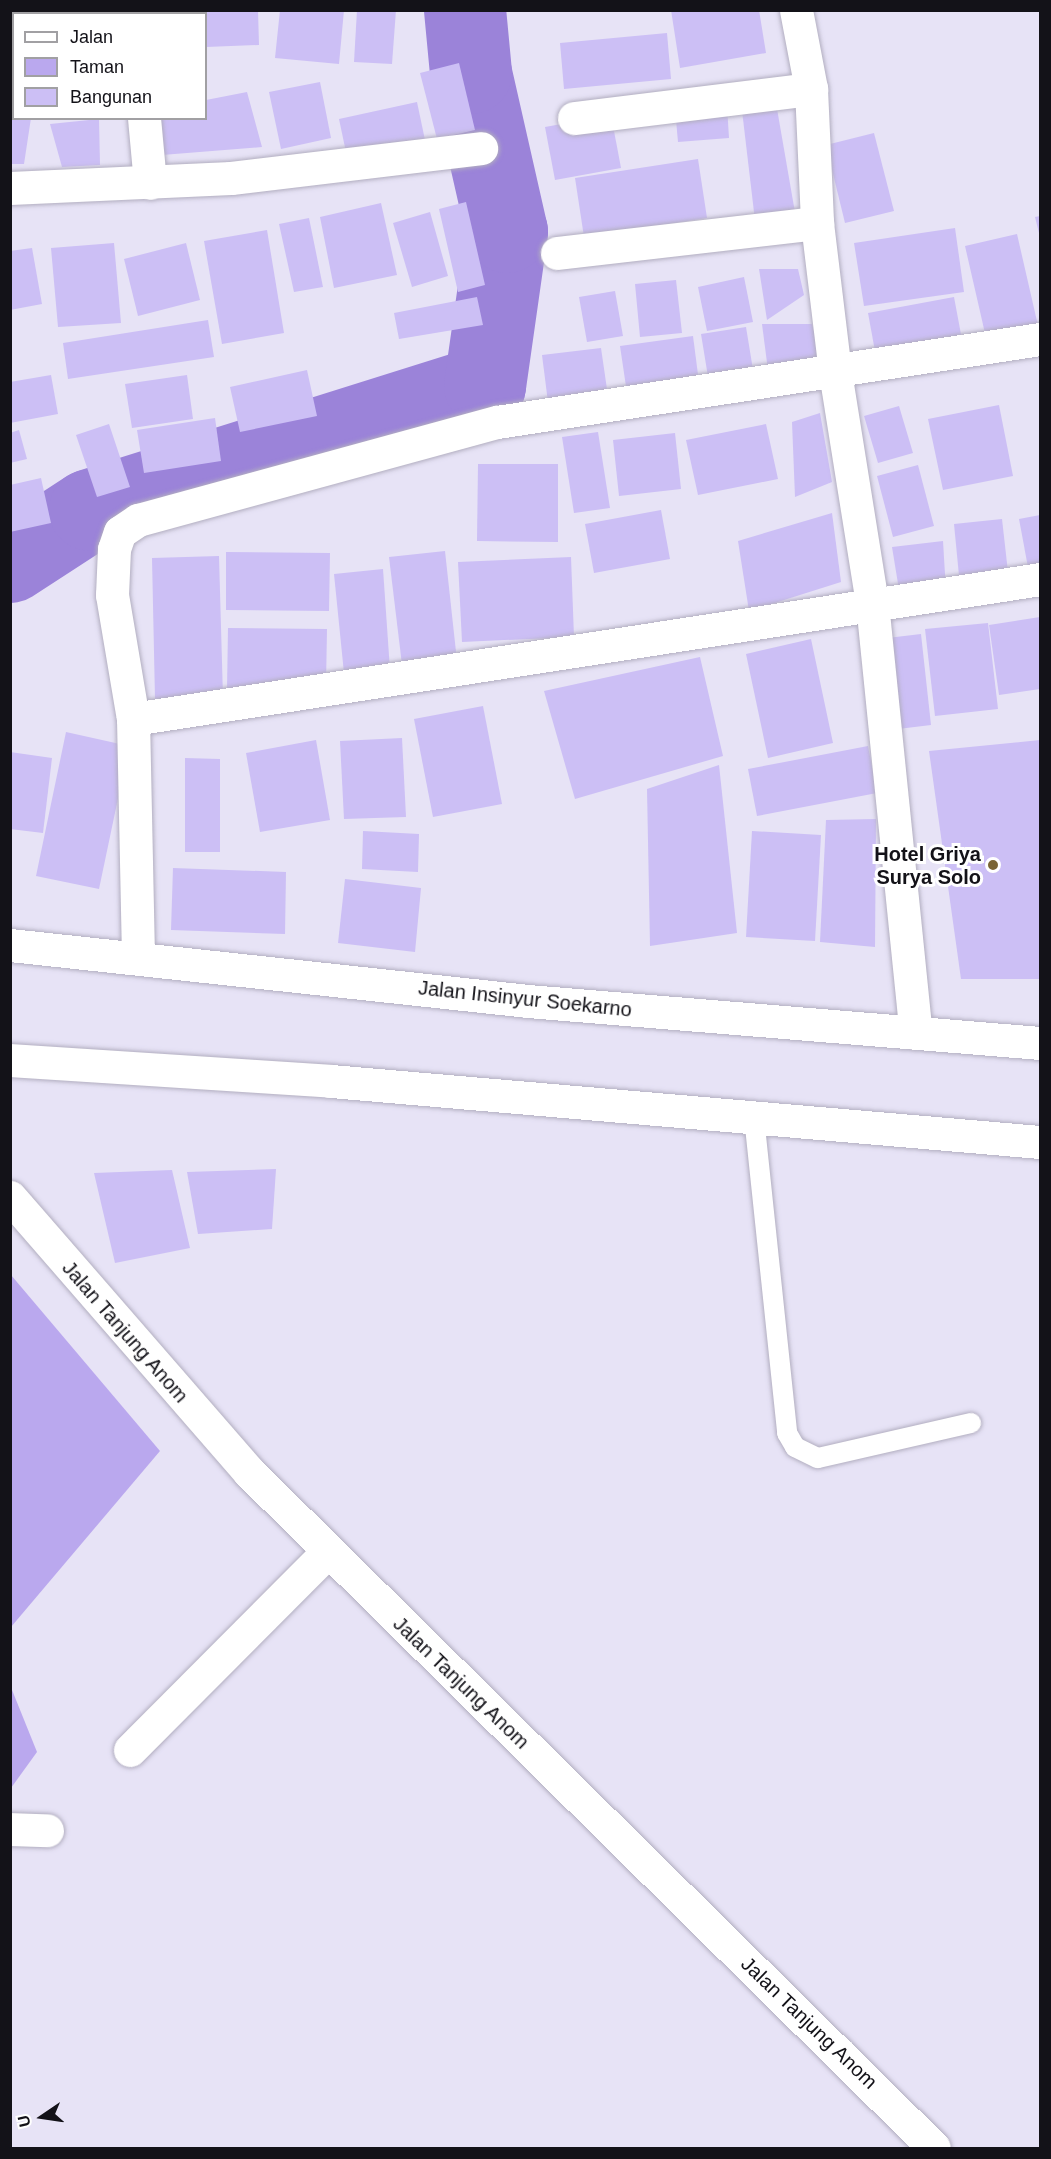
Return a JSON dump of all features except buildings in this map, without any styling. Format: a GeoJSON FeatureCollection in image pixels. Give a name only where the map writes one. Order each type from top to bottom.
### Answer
{"type":"FeatureCollection","features":[{"type":"Feature","properties":{"kind":"street"},"geometry":{"type":"LineString","coordinates":[[796,10],[811,89],[817,223],[835,372],[872,603],[916,1033]]}},
{"type":"Feature","properties":{"kind":"street"},"geometry":{"type":"LineString","coordinates":[[574,118],[811,89]]}},
{"type":"Feature","properties":{"kind":"street"},"geometry":{"type":"LineString","coordinates":[[144,120],[150,183]]}},
{"type":"Feature","properties":{"kind":"street"},"geometry":{"type":"LineString","coordinates":[[10,188],[150,183],[349,166],[481,148]]}},
{"type":"Feature","properties":{"kind":"street"},"geometry":{"type":"LineString","coordinates":[[557,253],[817,223]]}},
{"type":"Feature","properties":{"kind":"street"},"geometry":{"type":"LineString","coordinates":[[138,957],[133,718],[112,596],[114,549],[120,532],[138,520],[497,422],[1041,339]]}},
{"type":"Feature","properties":{"kind":"street"},"geometry":{"type":"LineString","coordinates":[[133,718],[872,603],[1041,579]]}},
{"type":"Feature","properties":{"kind":"street","name":"Jalan Insinyur Soekarno"},"geometry":{"type":"LineString","coordinates":[[10,945],[528,1000],[1041,1043]]}},
{"type":"Feature","properties":{"kind":"street"},"geometry":{"type":"LineString","coordinates":[[10,1060],[754,1117],[1041,1142]]}},
{"type":"Feature","properties":{"kind":"street","name":"Jalan Tanjung Anom"},"geometry":{"type":"LineString","coordinates":[[10,1197],[188,1405],[327,1552],[934,2148]]}},
{"type":"Feature","properties":{"kind":"street"},"geometry":{"type":"LineString","coordinates":[[130,1750],[327,1552]]}},
{"type":"Feature","properties":{"kind":"street"},"geometry":{"type":"LineString","coordinates":[[10,1829],[47,1830]]}},
{"type":"Feature","properties":{"kind":"lane"},"geometry":{"type":"LineString","coordinates":[[754,1117],[788,1433],[795,1447],[818,1458],[971,1423]]}},
{"type":"Feature","properties":{"kind":"green space"},"geometry":{"type":"Polygon","coordinates":[[[11,1275],[160,1451],[10,1627],[11,1275]]]}},
{"type":"Feature","properties":{"kind":"green space"},"geometry":{"type":"Polygon","coordinates":[[[10,1685],[37,1752],[11,1788],[10,1788],[10,1685]]]}},
{"type":"Feature","properties":{"kind":"waterway"},"geometry":{"type":"LineString","coordinates":[[10,562],[90,510],[485,386],[507,232],[471,73],[465,10]]}},
{"type":"Feature","properties":{"kind":"place","name":"Hotel Griya Surya Solo"},"geometry":{"type":"Point","coordinates":[993,865]}}]}
